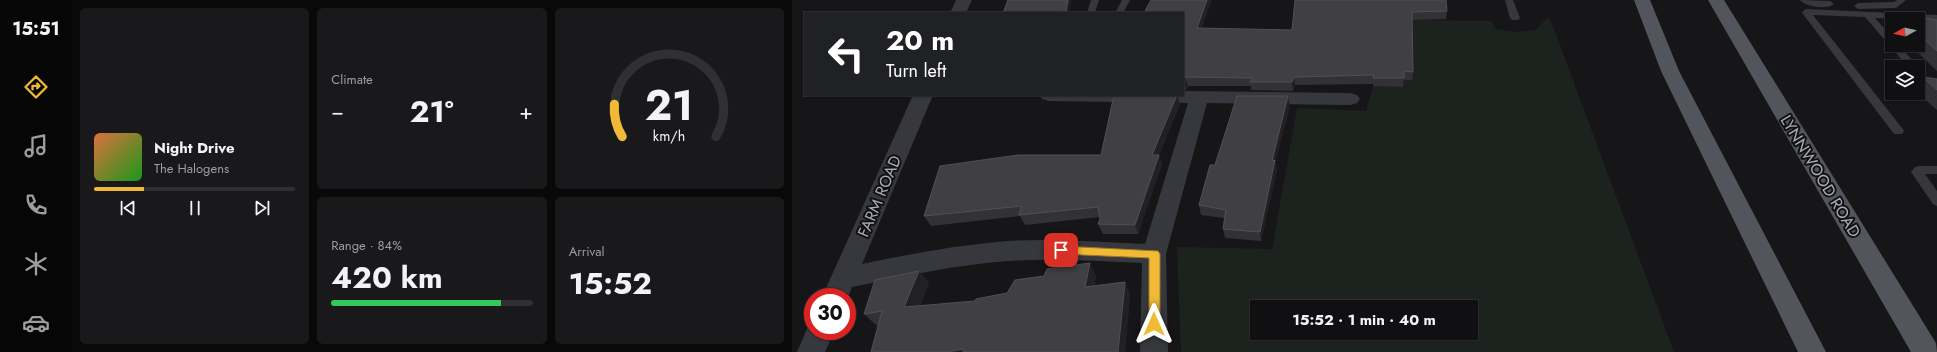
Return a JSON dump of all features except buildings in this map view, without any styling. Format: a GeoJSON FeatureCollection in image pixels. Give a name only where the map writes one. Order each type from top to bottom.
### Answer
{"type":"FeatureCollection","features":[{"type":"Feature","properties":{"kind":"main road"},"geometry":{"type":"LineString","coordinates":[[1632,0],[1670,71],[1812,352]]}},
{"type":"Feature","properties":{"kind":"main road"},"geometry":{"type":"LineString","coordinates":[[1642,0],[1670,71]]}},
{"type":"Feature","properties":{"kind":"main road","name":"LYNNWOOD ROAD"},"geometry":{"type":"LineString","coordinates":[[1716,0],[1926,352]]}},
{"type":"Feature","properties":{"kind":"street"},"geometry":{"type":"LineString","coordinates":[[958,12],[964,0]]}},
{"type":"Feature","properties":{"kind":"street","name":"FARM ROAD"},"geometry":{"type":"LineString","coordinates":[[839,288],[923,96]]}},
{"type":"Feature","properties":{"kind":"street"},"geometry":{"type":"LineString","coordinates":[[1099,96],[1350,99]]}},
{"type":"Feature","properties":{"kind":"street"},"geometry":{"type":"LineString","coordinates":[[1154,352],[1154,254],[1199,98]]}},
{"type":"Feature","properties":{"kind":"street"},"geometry":{"type":"LineString","coordinates":[[839,288],[899,266],[987,253],[1061,250],[1154,254]]}},
{"type":"Feature","properties":{"kind":"street"},"geometry":{"type":"LineString","coordinates":[[811,352],[816,340]]}},
{"type":"Feature","properties":{"kind":"lane"},"geometry":{"type":"LineString","coordinates":[[1091,12],[1094,0]]}},
{"type":"Feature","properties":{"kind":"lane"},"geometry":{"type":"LineString","coordinates":[[1120,12],[1126,0]]}},
{"type":"Feature","properties":{"kind":"lane"},"geometry":{"type":"LineString","coordinates":[[1510,0],[1515,18]]}},
{"type":"Feature","properties":{"kind":"lane"},"geometry":{"type":"LineString","coordinates":[[1804,0],[1816,4],[1877,6],[1896,5],[1902,0]]}},
{"type":"Feature","properties":{"kind":"lane"},"geometry":{"type":"LineString","coordinates":[[1898,131],[1806,12],[1937,18]]}},
{"type":"Feature","properties":{"kind":"lane"},"geometry":{"type":"LineString","coordinates":[[1867,14],[1885,35]]}},
{"type":"Feature","properties":{"kind":"lane"},"geometry":{"type":"LineString","coordinates":[[1900,52],[1907,60]]}},
{"type":"Feature","properties":{"kind":"lane"},"geometry":{"type":"LineString","coordinates":[[1937,170],[1919,170],[1917,172],[1937,200]]}},
{"type":"Feature","properties":{"kind":"shaded area"},"geometry":{"type":"Polygon","coordinates":[[[1548,17],[1554,29],[1674,352],[1181,352],[1177,247],[1272,249],[1297,108],[1366,111],[1373,86],[1403,87],[1411,20],[1491,21],[1496,29],[1517,32],[1536,30],[1548,17]]]}},
{"type":"Feature","properties":{"kind":"route"},"geometry":{"type":"LineString","coordinates":[[1061,250],[1154,254],[1154,324]]}}]}
